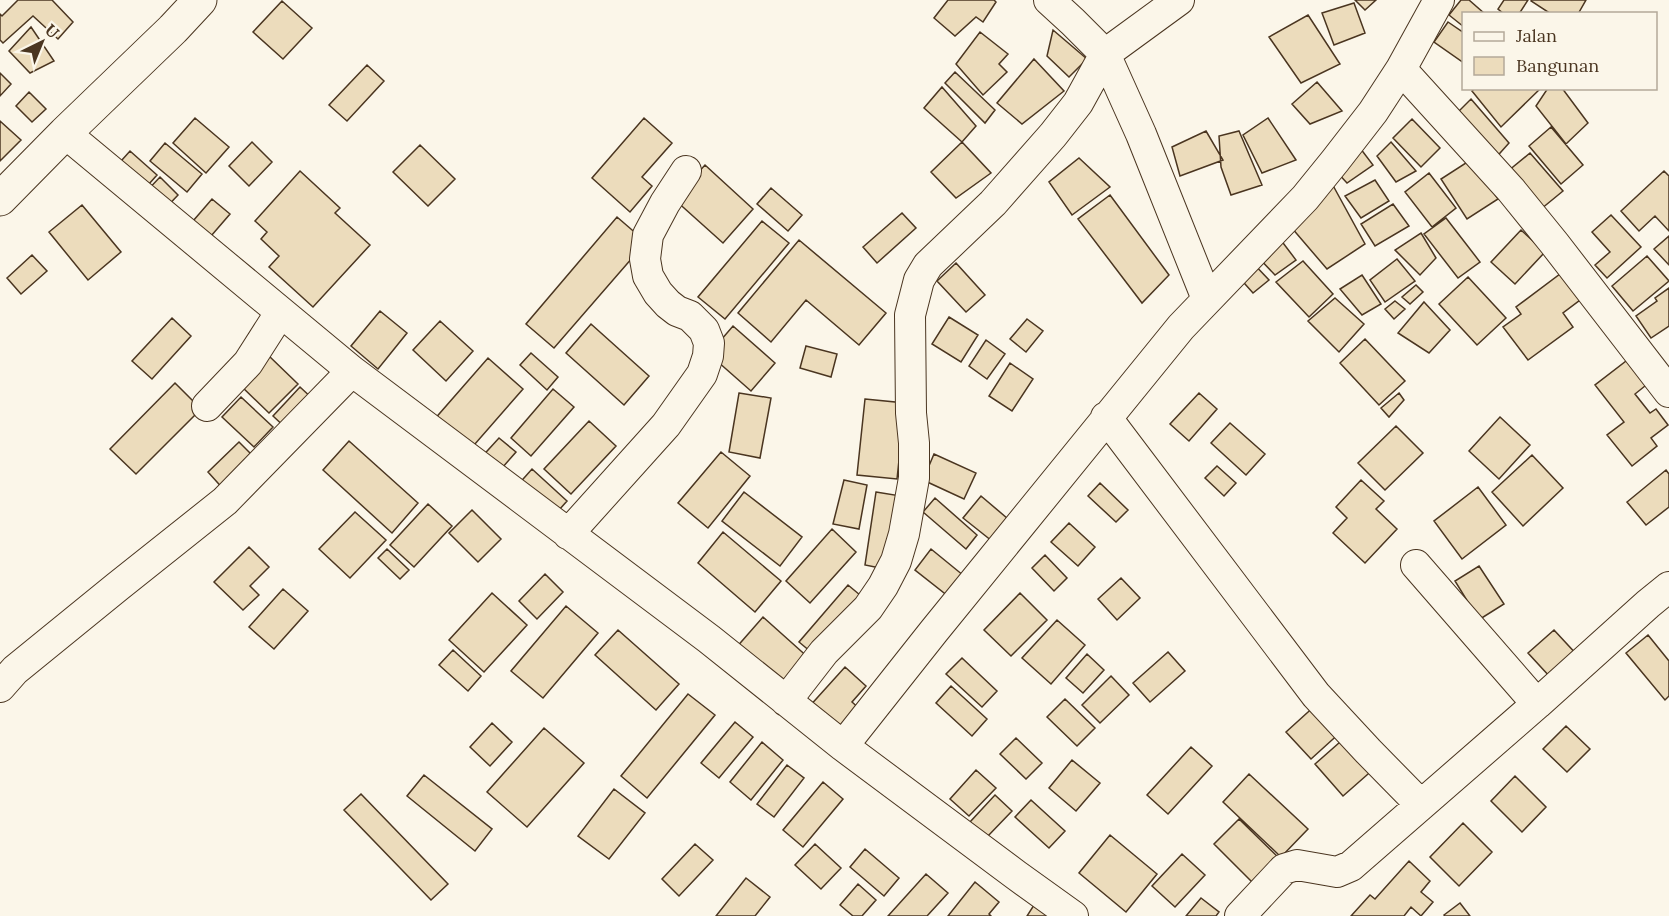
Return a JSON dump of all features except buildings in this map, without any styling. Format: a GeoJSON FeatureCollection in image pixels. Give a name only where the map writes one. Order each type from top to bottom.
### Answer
{"type":"FeatureCollection","features":[{"type":"Feature","properties":{"kind":"highway"},"geometry":{"type":"LineString","coordinates":[[0,199],[200,0]]}},
{"type":"Feature","properties":{"kind":"street"},"geometry":{"type":"LineString","coordinates":[[1049,0],[1106,54],[1141,134],[1207,299]]}},
{"type":"Feature","properties":{"kind":"street"},"geometry":{"type":"LineString","coordinates":[[786,701],[824,652],[868,608],[884,586],[896,561],[904,534],[914,478],[909,315],[919,280],[928,265],[993,203],[1053,135],[1078,103],[1106,54],[1179,0]]}},
{"type":"Feature","properties":{"kind":"street"},"geometry":{"type":"LineString","coordinates":[[843,746],[1106,417],[1181,327],[1305,198],[1373,112],[1401,69],[1439,0]]}},
{"type":"Feature","properties":{"kind":"street"},"geometry":{"type":"LineString","coordinates":[[1401,69],[1518,199],[1669,392]]}},
{"type":"Feature","properties":{"kind":"street"},"geometry":{"type":"LineString","coordinates":[[65,134],[351,371],[709,639],[843,746],[1073,916]]}},
{"type":"Feature","properties":{"kind":"street"},"geometry":{"type":"LineString","coordinates":[[568,534],[666,425],[702,374],[708,356],[709,343],[704,330],[690,316],[677,311],[668,304],[658,293],[648,276],[645,259],[648,235],[686,171]]}},
{"type":"Feature","properties":{"kind":"street"},"geometry":{"type":"LineString","coordinates":[[207,406],[248,363],[280,313]]}},
{"type":"Feature","properties":{"kind":"street"},"geometry":{"type":"LineString","coordinates":[[0,687],[15,670],[225,501],[351,371]]}},
{"type":"Feature","properties":{"kind":"street"},"geometry":{"type":"LineString","coordinates":[[1106,417],[1316,695],[1421,805]]}},
{"type":"Feature","properties":{"kind":"street"},"geometry":{"type":"LineString","coordinates":[[1416,566],[1537,704]]}},
{"type":"Feature","properties":{"kind":"street"},"geometry":{"type":"LineString","coordinates":[[1240,916],[1284,869],[1297,865],[1337,872],[1351,866],[1669,587]]}}]}
